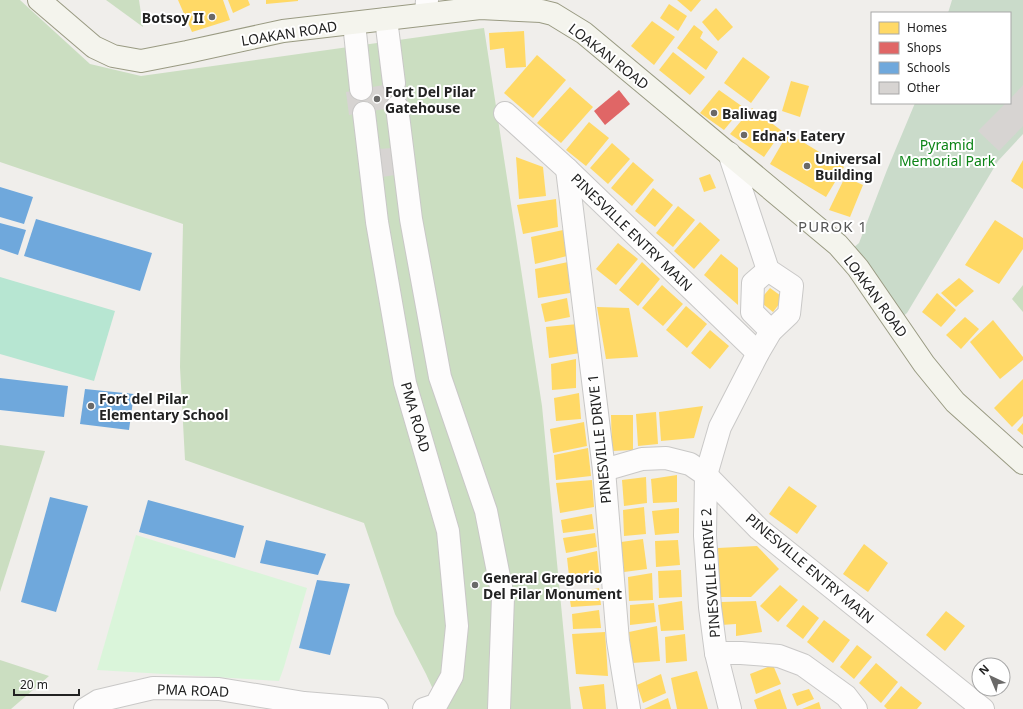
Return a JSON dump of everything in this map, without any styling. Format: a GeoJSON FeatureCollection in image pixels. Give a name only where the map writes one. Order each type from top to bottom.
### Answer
{"type":"FeatureCollection","features":[{"type":"Feature","properties":{"kind":"main road","name":"LOAKAN ROAD"},"geometry":{"type":"LineString","coordinates":[[39,0],[94,47],[113,56],[141,60],[187,52],[283,31],[386,19],[426,7],[481,4],[541,11],[553,14],[584,33],[838,245],[858,268],[924,364],[955,402],[1023,463]]}},
{"type":"Feature","properties":{"kind":"street"},"geometry":{"type":"LineString","coordinates":[[386,19],[394,83]]}},
{"type":"Feature","properties":{"kind":"street"},"geometry":{"type":"LineString","coordinates":[[354,22],[361,89]]}},
{"type":"Feature","properties":{"kind":"street"},"geometry":{"type":"LineString","coordinates":[[397,107],[411,219],[440,377],[486,511],[504,597],[499,709]]}},
{"type":"Feature","properties":{"kind":"street","name":"PMA ROAD"},"geometry":{"type":"LineString","coordinates":[[364,113],[377,222],[405,383],[448,531],[457,626],[452,676],[436,705],[424,709]]}},
{"type":"Feature","properties":{"kind":"street","name":"PINESVILLE ENTRY MAIN"},"geometry":{"type":"LineString","coordinates":[[505,113],[567,169],[758,353]]}},
{"type":"Feature","properties":{"kind":"street"},"geometry":{"type":"LineString","coordinates":[[729,153],[768,270],[792,286],[789,314],[771,331],[752,312],[753,283],[768,270]]}},
{"type":"Feature","properties":{"kind":"street","name":"PINESVILLE DRIVE 1"},"geometry":{"type":"LineString","coordinates":[[567,169],[604,470],[618,641],[629,709]]}},
{"type":"Feature","properties":{"kind":"street"},"geometry":{"type":"LineString","coordinates":[[374,197],[408,191]]}},
{"type":"Feature","properties":{"kind":"street","name":"PINESVILLE DRIVE 2"},"geometry":{"type":"LineString","coordinates":[[730,709],[716,653],[710,607],[705,536],[706,475],[720,426],[771,331]]}},
{"type":"Feature","properties":{"kind":"street","name":"PINESVILLE ENTRY MAIN"},"geometry":{"type":"LineString","coordinates":[[604,470],[642,459],[666,458],[690,464],[706,475],[758,529],[983,709]]}},
{"type":"Feature","properties":{"kind":"street"},"geometry":{"type":"LineString","coordinates":[[716,653],[779,656],[803,666],[846,696],[856,709]]}},
{"type":"Feature","properties":{"kind":"street","name":"PMA ROAD"},"geometry":{"type":"LineString","coordinates":[[85,709],[98,701],[153,688],[219,688],[308,706],[377,709]]}},
{"type":"Feature","properties":{"kind":"green space"},"geometry":{"type":"Polygon","coordinates":[[[0,0],[20,0],[90,64],[141,76],[484,28],[542,406],[571,709],[442,709],[395,614],[364,523],[185,460],[180,367],[183,224],[0,162],[0,0]]]}},
{"type":"Feature","properties":{"kind":"green space"},"geometry":{"type":"Polygon","coordinates":[[[106,0],[139,0],[143,27],[106,0]]]}},
{"type":"Feature","properties":{"kind":"green space","name":"Pyramid Memorial Park"},"geometry":{"type":"Polygon","coordinates":[[[952,0],[1023,0],[1023,134],[998,161],[907,313],[902,317],[852,249],[859,243],[915,104],[1011,104],[1011,12],[948,12],[952,0]]]}},
{"type":"Feature","properties":{"kind":"green space"},"geometry":{"type":"Polygon","coordinates":[[[0,277],[115,311],[94,381],[0,354],[0,277]]]}},
{"type":"Feature","properties":{"kind":"green space"},"geometry":{"type":"Polygon","coordinates":[[[1023,285],[1023,312],[1012,299],[1023,285]]]}},
{"type":"Feature","properties":{"kind":"green space"},"geometry":{"type":"Polygon","coordinates":[[[0,445],[45,451],[0,592],[0,445]]]}},
{"type":"Feature","properties":{"kind":"green space"},"geometry":{"type":"Polygon","coordinates":[[[136,535],[307,588],[279,681],[97,670],[136,535]]]}},
{"type":"Feature","properties":{"kind":"green space"},"geometry":{"type":"Polygon","coordinates":[[[0,660],[49,676],[11,709],[0,709],[0,660]]]}},
{"type":"Feature","properties":{"kind":"building: Homes"},"geometry":{"type":"Polygon","coordinates":[[[178,0],[223,0],[230,20],[192,32],[178,0]]]}},
{"type":"Feature","properties":{"kind":"building: Homes"},"geometry":{"type":"Polygon","coordinates":[[[228,0],[248,0],[250,5],[233,13],[228,0]]]}},
{"type":"Feature","properties":{"kind":"building: Homes"},"geometry":{"type":"Polygon","coordinates":[[[266,0],[298,0],[298,1],[266,4],[266,0]]]}},
{"type":"Feature","properties":{"kind":"building: Homes"},"geometry":{"type":"Polygon","coordinates":[[[677,0],[701,0],[691,12],[677,0]]]}},
{"type":"Feature","properties":{"kind":"building: Homes"},"geometry":{"type":"Polygon","coordinates":[[[669,4],[687,16],[678,31],[660,18],[669,4]]]}},
{"type":"Feature","properties":{"kind":"building: Homes"},"geometry":{"type":"Polygon","coordinates":[[[716,8],[733,27],[718,41],[702,22],[716,8]]]}},
{"type":"Feature","properties":{"kind":"building: Homes"},"geometry":{"type":"Polygon","coordinates":[[[652,21],[675,37],[654,65],[631,46],[652,21]]]}},
{"type":"Feature","properties":{"kind":"building: Homes"},"geometry":{"type":"Polygon","coordinates":[[[694,25],[703,32],[700,38],[718,52],[706,70],[677,48],[694,25]]]}},
{"type":"Feature","properties":{"kind":"building: Homes"},"geometry":{"type":"Polygon","coordinates":[[[524,31],[526,67],[506,68],[504,48],[490,50],[489,33],[524,31]]]}},
{"type":"Feature","properties":{"kind":"building: Homes"},"geometry":{"type":"Polygon","coordinates":[[[673,52],[705,77],[690,95],[659,70],[673,52]]]}},
{"type":"Feature","properties":{"kind":"building: Homes"},"geometry":{"type":"Polygon","coordinates":[[[537,55],[566,80],[533,118],[504,93],[537,55]]]}},
{"type":"Feature","properties":{"kind":"building: Homes"},"geometry":{"type":"Polygon","coordinates":[[[743,57],[770,77],[751,103],[724,83],[743,57]]]}},
{"type":"Feature","properties":{"kind":"building: Homes"},"geometry":{"type":"Polygon","coordinates":[[[791,81],[809,86],[800,117],[782,111],[791,81]]]}},
{"type":"Feature","properties":{"kind":"building: Homes"},"geometry":{"type":"Polygon","coordinates":[[[570,87],[593,107],[561,143],[537,123],[570,87]]]}},
{"type":"Feature","properties":{"kind":"building: Homes"},"geometry":{"type":"Polygon","coordinates":[[[719,90],[743,107],[724,130],[700,113],[719,90]]]}},
{"type":"Feature","properties":{"kind":"building: Homes"},"geometry":{"type":"Polygon","coordinates":[[[752,108],[782,131],[764,157],[730,134],[752,108]]]}},
{"type":"Feature","properties":{"kind":"building: Homes"},"geometry":{"type":"Polygon","coordinates":[[[589,122],[609,138],[586,166],[566,150],[589,122]]]}},
{"type":"Feature","properties":{"kind":"building: Homes","name":"Universal Building"},"geometry":{"type":"Polygon","coordinates":[[[788,133],[844,167],[826,197],[770,164],[788,133]]]}},
{"type":"Feature","properties":{"kind":"building: Homes"},"geometry":{"type":"Polygon","coordinates":[[[612,143],[630,159],[608,184],[590,168],[612,143]]]}},
{"type":"Feature","properties":{"kind":"building: Homes"},"geometry":{"type":"Polygon","coordinates":[[[516,157],[543,167],[546,196],[519,199],[516,157]]]}},
{"type":"Feature","properties":{"kind":"building: Homes"},"geometry":{"type":"Polygon","coordinates":[[[1023,160],[1023,189],[1011,181],[1023,160]]]}},
{"type":"Feature","properties":{"kind":"building: Homes"},"geometry":{"type":"Polygon","coordinates":[[[633,162],[654,180],[632,206],[611,188],[633,162]]]}},
{"type":"Feature","properties":{"kind":"building: Homes"},"geometry":{"type":"Polygon","coordinates":[[[710,174],[716,188],[704,192],[699,178],[710,174]]]}},
{"type":"Feature","properties":{"kind":"building: Homes"},"geometry":{"type":"Polygon","coordinates":[[[845,177],[863,185],[850,217],[829,210],[845,177]]]}},
{"type":"Feature","properties":{"kind":"building: Homes"},"geometry":{"type":"Polygon","coordinates":[[[653,188],[673,205],[655,227],[635,211],[653,188]]]}},
{"type":"Feature","properties":{"kind":"building: Homes"},"geometry":{"type":"Polygon","coordinates":[[[556,199],[558,227],[523,234],[517,205],[556,199]]]}},
{"type":"Feature","properties":{"kind":"building: Homes"},"geometry":{"type":"Polygon","coordinates":[[[678,206],[695,220],[673,247],[656,233],[678,206]]]}},
{"type":"Feature","properties":{"kind":"building: Homes"},"geometry":{"type":"Polygon","coordinates":[[[995,220],[1023,238],[1023,249],[999,284],[965,265],[995,220]]]}},
{"type":"Feature","properties":{"kind":"building: Homes"},"geometry":{"type":"Polygon","coordinates":[[[700,222],[720,240],[694,269],[674,251],[700,222]]]}},
{"type":"Feature","properties":{"kind":"building: Homes"},"geometry":{"type":"Polygon","coordinates":[[[563,230],[567,256],[535,264],[531,237],[563,230]]]}},
{"type":"Feature","properties":{"kind":"building: Homes"},"geometry":{"type":"Polygon","coordinates":[[[618,243],[638,259],[616,285],[596,269],[618,243]]]}},
{"type":"Feature","properties":{"kind":"building: Homes"},"geometry":{"type":"Polygon","coordinates":[[[721,254],[738,268],[738,305],[704,275],[721,254]]]}},
{"type":"Feature","properties":{"kind":"building: Homes"},"geometry":{"type":"Polygon","coordinates":[[[568,262],[570,293],[538,298],[535,269],[568,262]]]}},
{"type":"Feature","properties":{"kind":"building: Homes"},"geometry":{"type":"Polygon","coordinates":[[[642,262],[660,279],[638,306],[619,290],[642,262]]]}},
{"type":"Feature","properties":{"kind":"building: Homes"},"geometry":{"type":"Polygon","coordinates":[[[959,278],[974,291],[956,307],[941,293],[959,278]]]}},
{"type":"Feature","properties":{"kind":"building: Homes"},"geometry":{"type":"Polygon","coordinates":[[[662,285],[683,304],[663,326],[642,308],[662,285]]]}},
{"type":"Feature","properties":{"kind":"building: Homes"},"geometry":{"type":"Polygon","coordinates":[[[770,288],[784,298],[773,312],[759,301],[770,288]]]}},
{"type":"Feature","properties":{"kind":"building: Homes"},"geometry":{"type":"Polygon","coordinates":[[[937,293],[956,310],[941,327],[922,312],[937,293]]]}},
{"type":"Feature","properties":{"kind":"building: Homes"},"geometry":{"type":"Polygon","coordinates":[[[567,298],[570,317],[545,322],[541,304],[567,298]]]}},
{"type":"Feature","properties":{"kind":"building: Homes"},"geometry":{"type":"Polygon","coordinates":[[[686,306],[707,324],[687,348],[666,330],[686,306]]]}},
{"type":"Feature","properties":{"kind":"building: Homes"},"geometry":{"type":"Polygon","coordinates":[[[597,307],[629,308],[638,357],[606,359],[597,307]]]}},
{"type":"Feature","properties":{"kind":"building: Homes"},"geometry":{"type":"Polygon","coordinates":[[[965,317],[979,329],[961,349],[946,335],[965,317]]]}},
{"type":"Feature","properties":{"kind":"building: Homes"},"geometry":{"type":"Polygon","coordinates":[[[993,320],[1023,357],[1023,360],[1000,379],[970,342],[993,320]]]}},
{"type":"Feature","properties":{"kind":"building: Homes"},"geometry":{"type":"Polygon","coordinates":[[[578,324],[580,353],[549,358],[546,327],[578,324]]]}},
{"type":"Feature","properties":{"kind":"building: Homes"},"geometry":{"type":"Polygon","coordinates":[[[710,330],[729,346],[710,369],[691,353],[710,330]]]}},
{"type":"Feature","properties":{"kind":"building: Homes"},"geometry":{"type":"Polygon","coordinates":[[[576,359],[576,388],[552,390],[551,364],[576,359]]]}},
{"type":"Feature","properties":{"kind":"building: Homes"},"geometry":{"type":"Polygon","coordinates":[[[1023,379],[1023,416],[1012,427],[994,408],[1023,379]]]}},
{"type":"Feature","properties":{"kind":"building: Homes"},"geometry":{"type":"Polygon","coordinates":[[[579,393],[581,419],[556,421],[554,398],[579,393]]]}},
{"type":"Feature","properties":{"kind":"building: Homes"},"geometry":{"type":"Polygon","coordinates":[[[703,406],[694,438],[661,441],[659,412],[703,406]]]}},
{"type":"Feature","properties":{"kind":"building: Homes"},"geometry":{"type":"Polygon","coordinates":[[[656,412],[658,444],[638,446],[636,414],[656,412]]]}},
{"type":"Feature","properties":{"kind":"building: Homes"},"geometry":{"type":"Polygon","coordinates":[[[611,415],[633,415],[633,450],[612,451],[611,415]]]}},
{"type":"Feature","properties":{"kind":"building: Homes"},"geometry":{"type":"Polygon","coordinates":[[[584,422],[587,446],[553,453],[550,429],[584,422]]]}},
{"type":"Feature","properties":{"kind":"building: Homes"},"geometry":{"type":"Polygon","coordinates":[[[1023,423],[1023,435],[1017,430],[1023,423]]]}},
{"type":"Feature","properties":{"kind":"building: Homes"},"geometry":{"type":"Polygon","coordinates":[[[588,448],[591,476],[556,480],[554,455],[588,448]]]}},
{"type":"Feature","properties":{"kind":"building: Homes"},"geometry":{"type":"Polygon","coordinates":[[[677,475],[677,502],[653,503],[651,479],[677,475]]]}},
{"type":"Feature","properties":{"kind":"building: Homes"},"geometry":{"type":"Polygon","coordinates":[[[646,477],[647,503],[624,506],[622,480],[646,477]]]}},
{"type":"Feature","properties":{"kind":"building: Homes"},"geometry":{"type":"Polygon","coordinates":[[[592,480],[594,507],[560,513],[556,483],[592,480]]]}},
{"type":"Feature","properties":{"kind":"building: Homes"},"geometry":{"type":"Polygon","coordinates":[[[789,486],[817,506],[797,534],[769,514],[789,486]]]}},
{"type":"Feature","properties":{"kind":"building: Homes"},"geometry":{"type":"Polygon","coordinates":[[[644,507],[646,534],[624,536],[623,510],[644,507]]]}},
{"type":"Feature","properties":{"kind":"building: Homes"},"geometry":{"type":"Polygon","coordinates":[[[679,508],[679,533],[655,535],[652,511],[679,508]]]}},
{"type":"Feature","properties":{"kind":"building: Homes"},"geometry":{"type":"Polygon","coordinates":[[[592,514],[594,529],[563,533],[561,520],[592,514]]]}},
{"type":"Feature","properties":{"kind":"building: Homes"},"geometry":{"type":"Polygon","coordinates":[[[595,533],[597,547],[566,553],[563,538],[595,533]]]}},
{"type":"Feature","properties":{"kind":"building: Homes"},"geometry":{"type":"Polygon","coordinates":[[[643,539],[647,569],[624,572],[621,542],[643,539]]]}},
{"type":"Feature","properties":{"kind":"building: Homes"},"geometry":{"type":"Polygon","coordinates":[[[678,540],[680,565],[656,567],[655,541],[678,540]]]}},
{"type":"Feature","properties":{"kind":"building: Homes"},"geometry":{"type":"Polygon","coordinates":[[[864,544],[888,563],[868,592],[843,574],[864,544]]]}},
{"type":"Feature","properties":{"kind":"building: Homes"},"geometry":{"type":"Polygon","coordinates":[[[757,546],[779,569],[751,597],[720,597],[718,548],[757,546]]]}},
{"type":"Feature","properties":{"kind":"building: Homes"},"geometry":{"type":"Polygon","coordinates":[[[597,551],[600,581],[570,585],[567,558],[597,551]]]}},
{"type":"Feature","properties":{"kind":"building: Homes"},"geometry":{"type":"Polygon","coordinates":[[[681,570],[682,597],[659,598],[658,571],[681,570]]]}},
{"type":"Feature","properties":{"kind":"building: Homes"},"geometry":{"type":"Polygon","coordinates":[[[652,573],[653,600],[629,601],[628,577],[652,573]]]}},
{"type":"Feature","properties":{"kind":"building: Homes"},"geometry":{"type":"Polygon","coordinates":[[[780,585],[798,600],[778,622],[760,606],[780,585]]]}},
{"type":"Feature","properties":{"kind":"building: Homes"},"geometry":{"type":"Polygon","coordinates":[[[599,588],[601,605],[571,607],[569,594],[599,588]]]}},
{"type":"Feature","properties":{"kind":"building: Homes"},"geometry":{"type":"Polygon","coordinates":[[[682,601],[684,630],[661,631],[658,605],[682,601]]]}},
{"type":"Feature","properties":{"kind":"building: Homes"},"geometry":{"type":"Polygon","coordinates":[[[756,601],[762,632],[736,636],[736,624],[721,625],[721,602],[756,601]]]}},
{"type":"Feature","properties":{"kind":"building: Homes"},"geometry":{"type":"Polygon","coordinates":[[[654,603],[656,622],[630,625],[630,605],[654,603]]]}},
{"type":"Feature","properties":{"kind":"building: Homes"},"geometry":{"type":"Polygon","coordinates":[[[803,605],[819,618],[803,639],[786,626],[803,605]]]}},
{"type":"Feature","properties":{"kind":"building: Homes"},"geometry":{"type":"Polygon","coordinates":[[[599,610],[601,628],[573,629],[572,614],[599,610]]]}},
{"type":"Feature","properties":{"kind":"building: Homes"},"geometry":{"type":"Polygon","coordinates":[[[946,611],[965,626],[945,651],[926,635],[946,611]]]}},
{"type":"Feature","properties":{"kind":"building: Homes"},"geometry":{"type":"Polygon","coordinates":[[[824,620],[850,640],[833,663],[807,642],[824,620]]]}},
{"type":"Feature","properties":{"kind":"building: Homes"},"geometry":{"type":"Polygon","coordinates":[[[657,626],[660,661],[632,663],[629,632],[657,626]]]}},
{"type":"Feature","properties":{"kind":"building: Homes"},"geometry":{"type":"Polygon","coordinates":[[[605,632],[608,676],[576,674],[572,634],[605,632]]]}},
{"type":"Feature","properties":{"kind":"building: Homes"},"geometry":{"type":"Polygon","coordinates":[[[685,634],[687,661],[666,663],[665,637],[685,634]]]}},
{"type":"Feature","properties":{"kind":"building: Homes"},"geometry":{"type":"Polygon","coordinates":[[[857,645],[872,657],[854,679],[840,667],[857,645]]]}},
{"type":"Feature","properties":{"kind":"building: Homes"},"geometry":{"type":"Polygon","coordinates":[[[876,663],[898,682],[881,703],[859,683],[876,663]]]}},
{"type":"Feature","properties":{"kind":"building: Homes"},"geometry":{"type":"Polygon","coordinates":[[[773,665],[781,684],[756,694],[750,674],[773,665]]]}},
{"type":"Feature","properties":{"kind":"building: Homes"},"geometry":{"type":"Polygon","coordinates":[[[697,671],[708,709],[677,709],[671,678],[697,671]]]}},
{"type":"Feature","properties":{"kind":"building: Homes"},"geometry":{"type":"Polygon","coordinates":[[[661,674],[666,693],[643,703],[637,685],[661,674]]]}},
{"type":"Feature","properties":{"kind":"building: Homes"},"geometry":{"type":"Polygon","coordinates":[[[604,684],[606,709],[583,709],[579,687],[604,684]]]}},
{"type":"Feature","properties":{"kind":"building: Homes"},"geometry":{"type":"Polygon","coordinates":[[[901,686],[922,703],[917,709],[887,709],[884,706],[901,686]]]}},
{"type":"Feature","properties":{"kind":"building: Homes"},"geometry":{"type":"Polygon","coordinates":[[[780,689],[787,709],[757,709],[754,700],[780,689]]]}},
{"type":"Feature","properties":{"kind":"building: Homes"},"geometry":{"type":"Polygon","coordinates":[[[809,689],[814,699],[797,706],[792,694],[809,689]]]}},
{"type":"Feature","properties":{"kind":"building: Homes"},"geometry":{"type":"Polygon","coordinates":[[[668,698],[671,709],[644,709],[668,698]]]}},
{"type":"Feature","properties":{"kind":"building: Homes"},"geometry":{"type":"Polygon","coordinates":[[[819,702],[821,709],[802,709],[819,702]]]}},
{"type":"Feature","properties":{"kind":"building: Shops"},"geometry":{"type":"Polygon","coordinates":[[[619,90],[630,104],[605,125],[594,111],[619,90]]]}},
{"type":"Feature","properties":{"kind":"building: Schools"},"geometry":{"type":"Polygon","coordinates":[[[0,187],[33,197],[24,224],[0,217],[0,187]]]}},
{"type":"Feature","properties":{"kind":"building: Schools"},"geometry":{"type":"Polygon","coordinates":[[[36,219],[152,253],[140,291],[24,256],[36,219]]]}},
{"type":"Feature","properties":{"kind":"building: Schools"},"geometry":{"type":"Polygon","coordinates":[[[0,223],[26,230],[18,255],[0,249],[0,223]]]}},
{"type":"Feature","properties":{"kind":"building: Schools"},"geometry":{"type":"Polygon","coordinates":[[[0,378],[68,386],[64,417],[0,410],[0,378]]]}},
{"type":"Feature","properties":{"kind":"building: Schools"},"geometry":{"type":"Polygon","coordinates":[[[85,389],[134,394],[129,430],[80,424],[85,389]]]}},
{"type":"Feature","properties":{"kind":"building: Schools"},"geometry":{"type":"Polygon","coordinates":[[[50,497],[88,506],[56,612],[21,602],[50,497]]]}},
{"type":"Feature","properties":{"kind":"building: Schools"},"geometry":{"type":"Polygon","coordinates":[[[148,500],[244,526],[235,558],[139,532],[148,500]]]}},
{"type":"Feature","properties":{"kind":"building: Schools"},"geometry":{"type":"Polygon","coordinates":[[[266,540],[326,554],[318,575],[260,563],[266,540]]]}},
{"type":"Feature","properties":{"kind":"building: Schools"},"geometry":{"type":"Polygon","coordinates":[[[317,580],[350,584],[330,655],[299,648],[317,580]]]}},
{"type":"Feature","properties":{"kind":"building: Other","name":"Fort Del Pilar Gatehouse"},"geometry":{"type":"Polygon","coordinates":[[[405,81],[408,105],[349,115],[346,92],[405,81]]]}},
{"type":"Feature","properties":{"kind":"building: Other"},"geometry":{"type":"Polygon","coordinates":[[[1023,85],[1023,126],[999,151],[978,131],[1005,104],[1011,104],[1011,98],[1023,85]]]}},
{"type":"Feature","properties":{"kind":"building: Other"},"geometry":{"type":"Polygon","coordinates":[[[392,148],[395,175],[382,177],[378,149],[392,148]]]}},
{"type":"Feature","properties":{"kind":"place","name":"Botsoy II"},"geometry":{"type":"Point","coordinates":[212,17]}},
{"type":"Feature","properties":{"kind":"place","name":"Fort Del Pilar Gatehouse"},"geometry":{"type":"Point","coordinates":[377,99]}},
{"type":"Feature","properties":{"kind":"place","name":"Baliwag"},"geometry":{"type":"Point","coordinates":[714,113]}},
{"type":"Feature","properties":{"kind":"place","name":"Edna's Eatery"},"geometry":{"type":"Point","coordinates":[744,135]}},
{"type":"Feature","properties":{"kind":"place","name":"Universal Building"},"geometry":{"type":"Point","coordinates":[807,166]}},
{"type":"Feature","properties":{"kind":"place","name":"Fort del Pilar Elementary School"},"geometry":{"type":"Point","coordinates":[91,406]}},
{"type":"Feature","properties":{"kind":"place","name":"General Gregorio Del Pilar Monument"},"geometry":{"type":"Point","coordinates":[475,585]}},
{"type":"Feature","properties":{"kind":"district","name":"PUROK 1"},"geometry":{"type":"Point","coordinates":[833,226]}}]}
